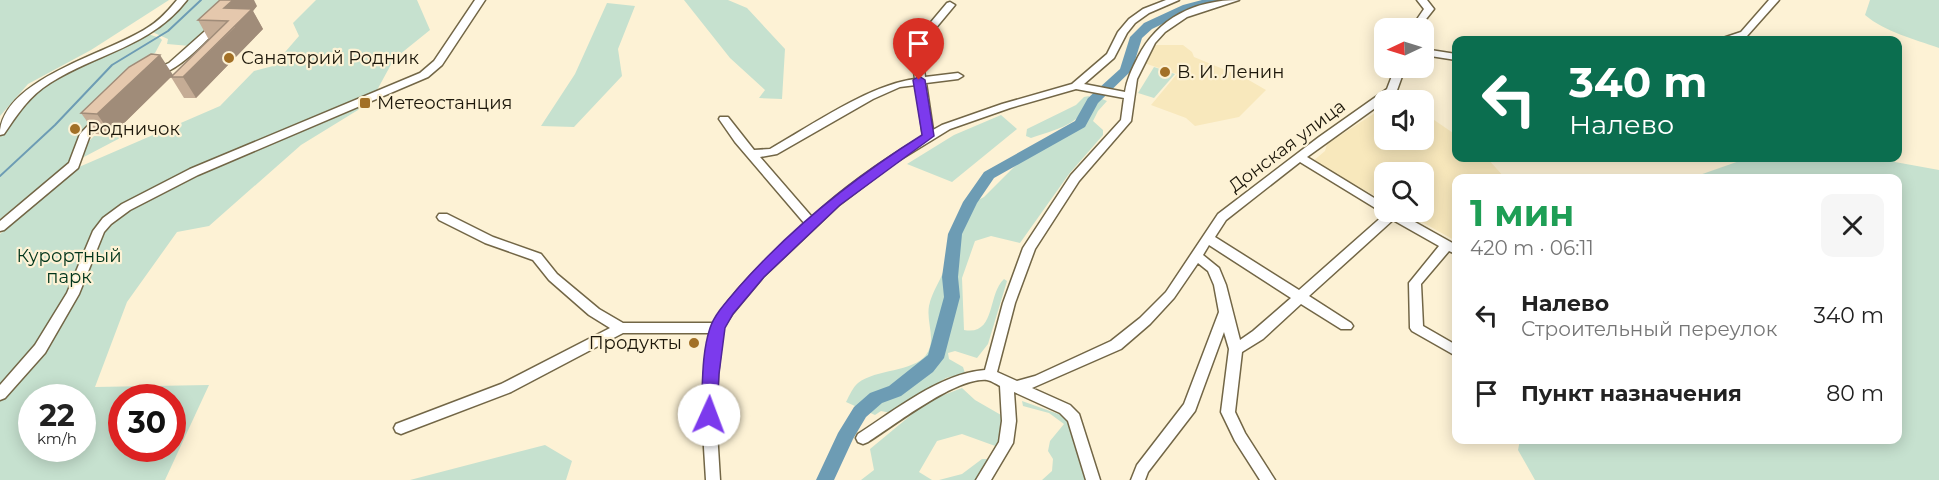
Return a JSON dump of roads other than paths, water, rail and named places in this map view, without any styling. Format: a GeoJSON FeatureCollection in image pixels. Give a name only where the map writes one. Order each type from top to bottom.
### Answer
{"type":"FeatureCollection","features":[{"type":"Feature","properties":{"kind":"street"},"geometry":{"type":"LineString","coordinates":[[0,132],[28,95],[52,78],[147,32],[176,9],[182,0]]}},
{"type":"Feature","properties":{"kind":"street"},"geometry":{"type":"LineString","coordinates":[[0,394],[40,349],[73,294],[99,231],[107,221],[142,197],[183,177],[424,75],[438,63],[480,0]]}},
{"type":"Feature","properties":{"kind":"street"},"geometry":{"type":"LineString","coordinates":[[713,480],[709,415],[717,328],[728,310],[759,274],[811,223],[871,175],[928,136],[985,113],[1076,86],[1111,56],[1123,32],[1132,21],[1146,11],[1174,0]]}},
{"type":"Feature","properties":{"kind":"street"},"geometry":{"type":"LineString","coordinates":[[990,375],[1009,303],[1029,248],[1074,177],[1125,120],[1132,79],[1151,42],[1162,30],[1198,9],[1234,0]]}},
{"type":"Feature","properties":{"kind":"street"},"geometry":{"type":"LineString","coordinates":[[1738,36],[1744,34],[1774,0]]}},
{"type":"Feature","properties":{"kind":"street"},"geometry":{"type":"LineString","coordinates":[[1422,18],[1429,9],[1423,1]]}},
{"type":"Feature","properties":{"kind":"street"},"geometry":{"type":"LineString","coordinates":[[928,136],[917,55],[920,46],[950,5]]}},
{"type":"Feature","properties":{"kind":"street"},"geometry":{"type":"LineString","coordinates":[[144,77],[173,65],[222,20]]}},
{"type":"Feature","properties":{"kind":"street"},"geometry":{"type":"LineString","coordinates":[[1434,54],[1452,56]]}},
{"type":"Feature","properties":{"kind":"street"},"geometry":{"type":"LineString","coordinates":[[752,154],[774,152],[869,97],[898,84],[958,76]]}},
{"type":"Feature","properties":{"kind":"street","name":"Донская улица"},"geometry":{"type":"LineString","coordinates":[[1013,384],[1038,381],[1116,345],[1145,321],[1170,295],[1222,217],[1323,139],[1392,91],[1397,78]]}},
{"type":"Feature","properties":{"kind":"street"},"geometry":{"type":"LineString","coordinates":[[1076,86],[1130,96]]}},
{"type":"Feature","properties":{"kind":"street"},"geometry":{"type":"LineString","coordinates":[[0,227],[74,165],[85,134],[110,109]]}},
{"type":"Feature","properties":{"kind":"street"},"geometry":{"type":"LineString","coordinates":[[724,119],[811,223]]}},
{"type":"Feature","properties":{"kind":"street"},"geometry":{"type":"LineString","coordinates":[[1301,158],[1374,202]]}},
{"type":"Feature","properties":{"kind":"street"},"geometry":{"type":"LineString","coordinates":[[443,217],[489,240],[537,257],[552,277],[594,312],[621,328]]}},
{"type":"Feature","properties":{"kind":"street"},"geometry":{"type":"LineString","coordinates":[[1236,349],[1258,335],[1301,298],[1378,222]]}},
{"type":"Feature","properties":{"kind":"street"},"geometry":{"type":"LineString","coordinates":[[1408,222],[1452,248],[1415,283],[1417,328],[1452,349]]}},
{"type":"Feature","properties":{"kind":"street"},"geometry":{"type":"LineString","coordinates":[[1207,238],[1346,326]]}},
{"type":"Feature","properties":{"kind":"street"},"geometry":{"type":"LineString","coordinates":[[1196,256],[1213,268],[1220,285],[1236,349],[1228,412],[1240,437],[1268,480]]}},
{"type":"Feature","properties":{"kind":"street"},"geometry":{"type":"LineString","coordinates":[[1138,480],[1142,468],[1190,407],[1225,312]]}},
{"type":"Feature","properties":{"kind":"street"},"geometry":{"type":"LineString","coordinates":[[401,428],[506,388],[621,328],[717,328]]}},
{"type":"Feature","properties":{"kind":"street"},"geometry":{"type":"LineString","coordinates":[[863,438],[934,392],[973,376],[990,375],[1065,409],[1074,418],[1093,480]]}},
{"type":"Feature","properties":{"kind":"street"},"geometry":{"type":"LineString","coordinates":[[983,480],[1006,442],[1013,384]]}},
{"type":"Feature","properties":{"kind":"waterway"},"geometry":{"type":"LineString","coordinates":[[0,176],[55,125],[112,65],[168,31],[201,0]]}},
{"type":"Feature","properties":{"kind":"waterway"},"geometry":{"type":"LineString","coordinates":[[825,480],[842,447],[844,438],[860,412],[876,398],[895,391],[936,358],[952,297],[950,277],[955,234],[970,202],[989,175],[1080,124],[1093,101],[1126,70],[1136,37],[1148,26],[1187,7],[1217,0]]}},
{"type":"Feature","properties":{"kind":"place","name":"Санаторий Родник"},"geometry":{"type":"Point","coordinates":[229,58]}},
{"type":"Feature","properties":{"kind":"place","name":"В. И. Ленин"},"geometry":{"type":"Point","coordinates":[1165,72]}},
{"type":"Feature","properties":{"kind":"place","name":"Метеостанция"},"geometry":{"type":"Point","coordinates":[365,103]}},
{"type":"Feature","properties":{"kind":"place","name":"Родничок"},"geometry":{"type":"Point","coordinates":[75,129]}},
{"type":"Feature","properties":{"kind":"place","name":"Продукты"},"geometry":{"type":"Point","coordinates":[694,343]}},
{"type":"Feature","properties":{"kind":"park label","name":"Курортный парк"},"geometry":{"type":"Point","coordinates":[69,266]}}]}
